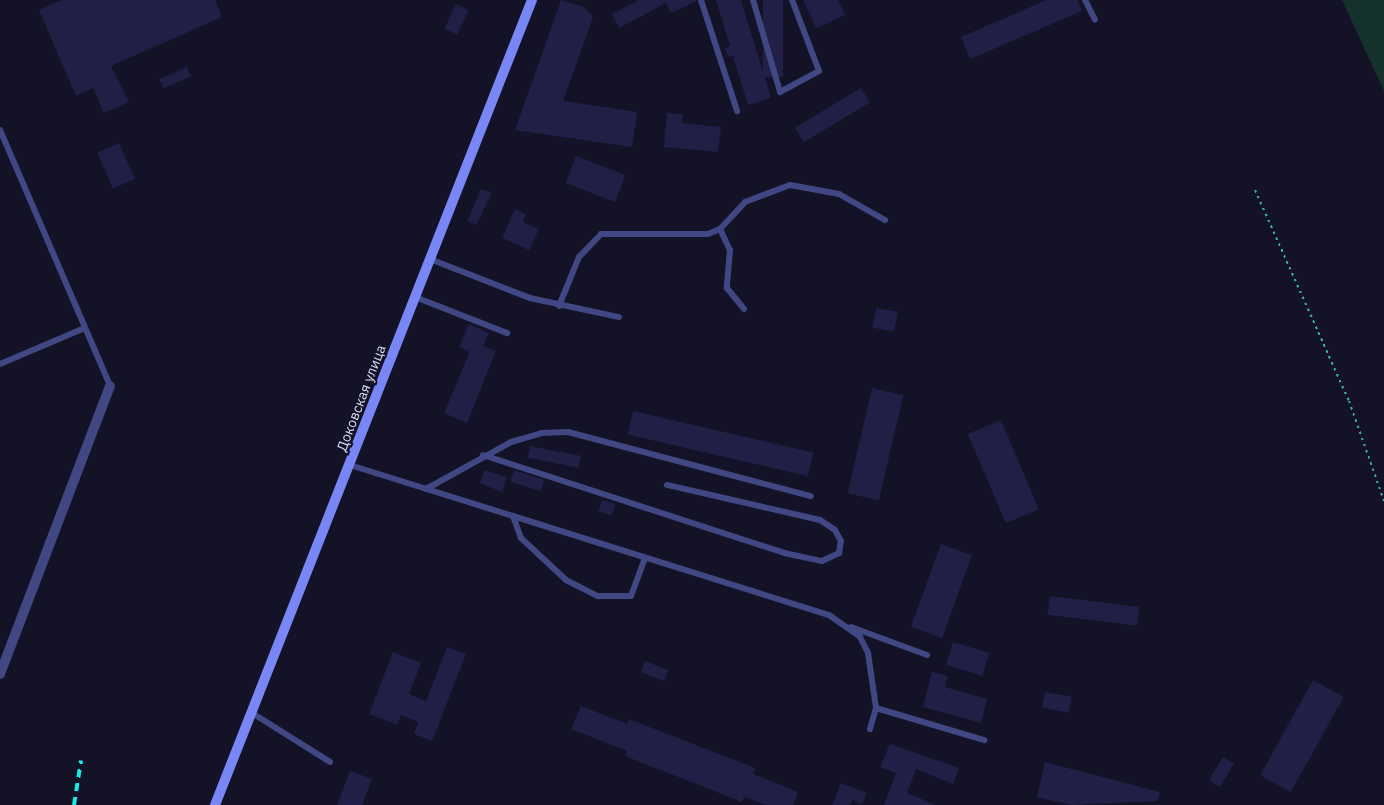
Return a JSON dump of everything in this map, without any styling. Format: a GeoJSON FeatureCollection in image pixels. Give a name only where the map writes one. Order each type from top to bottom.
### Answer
{"type":"FeatureCollection","features":[{"type":"Feature","properties":{"kind":"street","name":"Доковская улица"},"geometry":{"type":"LineString","coordinates":[[215,805],[532,0]]}},
{"type":"Feature","properties":{"kind":"street"},"geometry":{"type":"LineString","coordinates":[[0,674],[110,386]]}},
{"type":"Feature","properties":{"kind":"lane"},"geometry":{"type":"LineString","coordinates":[[701,0],[737,111]]}},
{"type":"Feature","properties":{"kind":"lane"},"geometry":{"type":"LineString","coordinates":[[753,0],[780,92],[819,71],[792,0]]}},
{"type":"Feature","properties":{"kind":"lane"},"geometry":{"type":"LineString","coordinates":[[1085,0],[1095,20]]}},
{"type":"Feature","properties":{"kind":"lane"},"geometry":{"type":"LineString","coordinates":[[0,130],[110,386]]}},
{"type":"Feature","properties":{"kind":"lane"},"geometry":{"type":"LineString","coordinates":[[559,306],[579,257],[601,234],[665,237],[720,229],[745,202],[790,185],[839,194],[884,220]]}},
{"type":"Feature","properties":{"kind":"lane"},"geometry":{"type":"LineString","coordinates":[[720,229],[730,250],[727,288],[744,309]]}},
{"type":"Feature","properties":{"kind":"lane"},"geometry":{"type":"LineString","coordinates":[[430,259],[500,288],[559,306],[619,317]]}},
{"type":"Feature","properties":{"kind":"lane"},"geometry":{"type":"LineString","coordinates":[[415,297],[507,333]]}},
{"type":"Feature","properties":{"kind":"lane"},"geometry":{"type":"LineString","coordinates":[[0,364],[85,328]]}},
{"type":"Feature","properties":{"kind":"lane"},"geometry":{"type":"LineString","coordinates":[[426,489],[483,455],[542,432],[568,432],[811,496]]}},
{"type":"Feature","properties":{"kind":"lane"},"geometry":{"type":"LineString","coordinates":[[483,455],[784,553],[822,561],[833,559],[839,553],[838,535],[820,520],[667,485]]}},
{"type":"Feature","properties":{"kind":"lane"},"geometry":{"type":"LineString","coordinates":[[350,465],[829,616],[848,626],[927,655]]}},
{"type":"Feature","properties":{"kind":"lane"},"geometry":{"type":"LineString","coordinates":[[513,516],[515,530],[534,550],[566,580],[598,596],[631,596],[645,558]]}},
{"type":"Feature","properties":{"kind":"lane"},"geometry":{"type":"LineString","coordinates":[[848,626],[868,652],[876,708],[870,729]]}},
{"type":"Feature","properties":{"kind":"lane"},"geometry":{"type":"LineString","coordinates":[[876,708],[984,740]]}},
{"type":"Feature","properties":{"kind":"lane"},"geometry":{"type":"LineString","coordinates":[[252,713],[330,762]]}},
{"type":"Feature","properties":{"kind":"path"},"geometry":{"type":"LineString","coordinates":[[1255,190],[1349,401],[1384,501]]}},
{"type":"Feature","properties":{"kind":"green space"},"geometry":{"type":"Polygon","coordinates":[[[1342,0],[1384,0],[1384,91],[1342,0]]]}},
{"type":"Feature","properties":{"kind":"building"},"geometry":{"type":"Polygon","coordinates":[[[62,0],[215,0],[222,17],[111,66],[129,102],[104,113],[93,88],[76,96],[39,10],[62,0]]]}},
{"type":"Feature","properties":{"kind":"building"},"geometry":{"type":"Polygon","coordinates":[[[561,0],[584,7],[593,17],[563,101],[637,112],[632,147],[515,130],[561,0]]]}},
{"type":"Feature","properties":{"kind":"building"},"geometry":{"type":"Polygon","coordinates":[[[639,0],[696,1],[671,13],[666,3],[619,28],[612,14],[639,0]]]}},
{"type":"Feature","properties":{"kind":"building"},"geometry":{"type":"Polygon","coordinates":[[[716,0],[741,0],[771,98],[748,105],[733,56],[728,57],[725,48],[730,46],[716,0]]]}},
{"type":"Feature","properties":{"kind":"building"},"geometry":{"type":"Polygon","coordinates":[[[763,0],[783,0],[783,77],[763,77],[763,0]]]}},
{"type":"Feature","properties":{"kind":"building"},"geometry":{"type":"Polygon","coordinates":[[[803,0],[838,0],[845,15],[816,28],[803,0]]]}},
{"type":"Feature","properties":{"kind":"building"},"geometry":{"type":"Polygon","coordinates":[[[1047,0],[1077,0],[1082,11],[970,59],[961,37],[1047,0]]]}},
{"type":"Feature","properties":{"kind":"building"},"geometry":{"type":"Polygon","coordinates":[[[456,4],[469,10],[457,34],[445,28],[456,4]]]}},
{"type":"Feature","properties":{"kind":"building"},"geometry":{"type":"Polygon","coordinates":[[[187,67],[191,76],[164,88],[160,79],[187,67]]]}},
{"type":"Feature","properties":{"kind":"building"},"geometry":{"type":"Polygon","coordinates":[[[861,88],[870,103],[804,142],[795,128],[861,88]]]}},
{"type":"Feature","properties":{"kind":"building"},"geometry":{"type":"Polygon","coordinates":[[[667,113],[683,114],[682,123],[721,127],[718,152],[664,147],[667,113]]]}},
{"type":"Feature","properties":{"kind":"building"},"geometry":{"type":"Polygon","coordinates":[[[119,143],[135,179],[113,188],[97,153],[119,143]]]}},
{"type":"Feature","properties":{"kind":"building"},"geometry":{"type":"Polygon","coordinates":[[[576,156],[625,175],[615,202],[566,183],[576,156]]]}},
{"type":"Feature","properties":{"kind":"building"},"geometry":{"type":"Polygon","coordinates":[[[481,189],[492,193],[476,225],[467,221],[481,189]]]}},
{"type":"Feature","properties":{"kind":"building"},"geometry":{"type":"Polygon","coordinates":[[[515,209],[526,214],[523,222],[539,229],[529,250],[502,238],[515,209]]]}},
{"type":"Feature","properties":{"kind":"building"},"geometry":{"type":"Polygon","coordinates":[[[876,308],[898,312],[894,332],[873,328],[876,308]]]}},
{"type":"Feature","properties":{"kind":"building"},"geometry":{"type":"Polygon","coordinates":[[[469,324],[489,333],[483,346],[496,351],[467,423],[444,413],[470,351],[459,347],[469,324]]]}},
{"type":"Feature","properties":{"kind":"building"},"geometry":{"type":"Polygon","coordinates":[[[872,388],[903,395],[879,500],[848,493],[872,388]]]}},
{"type":"Feature","properties":{"kind":"building"},"geometry":{"type":"Polygon","coordinates":[[[633,411],[813,453],[808,476],[628,434],[633,411]]]}},
{"type":"Feature","properties":{"kind":"building"},"geometry":{"type":"Polygon","coordinates":[[[1001,420],[1039,509],[1006,523],[968,434],[1001,420]]]}},
{"type":"Feature","properties":{"kind":"building"},"geometry":{"type":"Polygon","coordinates":[[[530,446],[581,456],[579,468],[528,458],[530,446]]]}},
{"type":"Feature","properties":{"kind":"building"},"geometry":{"type":"Polygon","coordinates":[[[484,470],[507,477],[502,492],[480,483],[484,470]]]}},
{"type":"Feature","properties":{"kind":"building"},"geometry":{"type":"Polygon","coordinates":[[[514,470],[544,480],[541,491],[510,481],[514,470]]]}},
{"type":"Feature","properties":{"kind":"building"},"geometry":{"type":"Polygon","coordinates":[[[602,500],[615,504],[612,516],[598,511],[602,500]]]}},
{"type":"Feature","properties":{"kind":"building"},"geometry":{"type":"Polygon","coordinates":[[[941,544],[972,555],[942,638],[911,627],[941,544]]]}},
{"type":"Feature","properties":{"kind":"building"},"geometry":{"type":"Polygon","coordinates":[[[1050,596],[1139,607],[1137,626],[1048,615],[1050,596]]]}},
{"type":"Feature","properties":{"kind":"building"},"geometry":{"type":"Polygon","coordinates":[[[953,642],[989,653],[982,676],[946,665],[953,642]]]}},
{"type":"Feature","properties":{"kind":"building"},"geometry":{"type":"Polygon","coordinates":[[[447,647],[466,654],[432,741],[414,734],[418,722],[401,715],[397,725],[369,714],[393,652],[421,663],[409,694],[426,701],[447,647]]]}},
{"type":"Feature","properties":{"kind":"building"},"geometry":{"type":"Polygon","coordinates":[[[645,661],[668,670],[664,681],[641,672],[645,661]]]}},
{"type":"Feature","properties":{"kind":"building"},"geometry":{"type":"Polygon","coordinates":[[[932,672],[948,676],[945,687],[987,699],[981,723],[923,707],[932,672]]]}},
{"type":"Feature","properties":{"kind":"building"},"geometry":{"type":"Polygon","coordinates":[[[1313,680],[1344,697],[1291,792],[1260,775],[1313,680]]]}},
{"type":"Feature","properties":{"kind":"building"},"geometry":{"type":"Polygon","coordinates":[[[1045,692],[1072,697],[1069,712],[1042,708],[1045,692]]]}},
{"type":"Feature","properties":{"kind":"building"},"geometry":{"type":"Polygon","coordinates":[[[581,706],[627,724],[629,719],[755,768],[753,774],[798,792],[793,805],[766,805],[744,797],[742,802],[625,756],[627,751],[571,729],[581,706]]]}},
{"type":"Feature","properties":{"kind":"building"},"geometry":{"type":"Polygon","coordinates":[[[890,744],[959,768],[953,784],[916,769],[907,793],[936,805],[884,805],[896,773],[880,767],[890,744]]]}},
{"type":"Feature","properties":{"kind":"building"},"geometry":{"type":"Polygon","coordinates":[[[1223,757],[1234,764],[1220,787],[1209,780],[1223,757]]]}},
{"type":"Feature","properties":{"kind":"building"},"geometry":{"type":"Polygon","coordinates":[[[1045,762],[1160,792],[1157,801],[1072,805],[1037,797],[1045,762]]]}},
{"type":"Feature","properties":{"kind":"building"},"geometry":{"type":"Polygon","coordinates":[[[350,771],[372,779],[362,805],[337,805],[350,771]]]}},
{"type":"Feature","properties":{"kind":"building"},"geometry":{"type":"Polygon","coordinates":[[[841,783],[867,793],[862,804],[852,800],[850,805],[832,805],[841,783]]]}},
{"type":"Feature","properties":{"kind":"railway"},"geometry":{"type":"LineString","coordinates":[[74,805],[81,761]]}}]}
